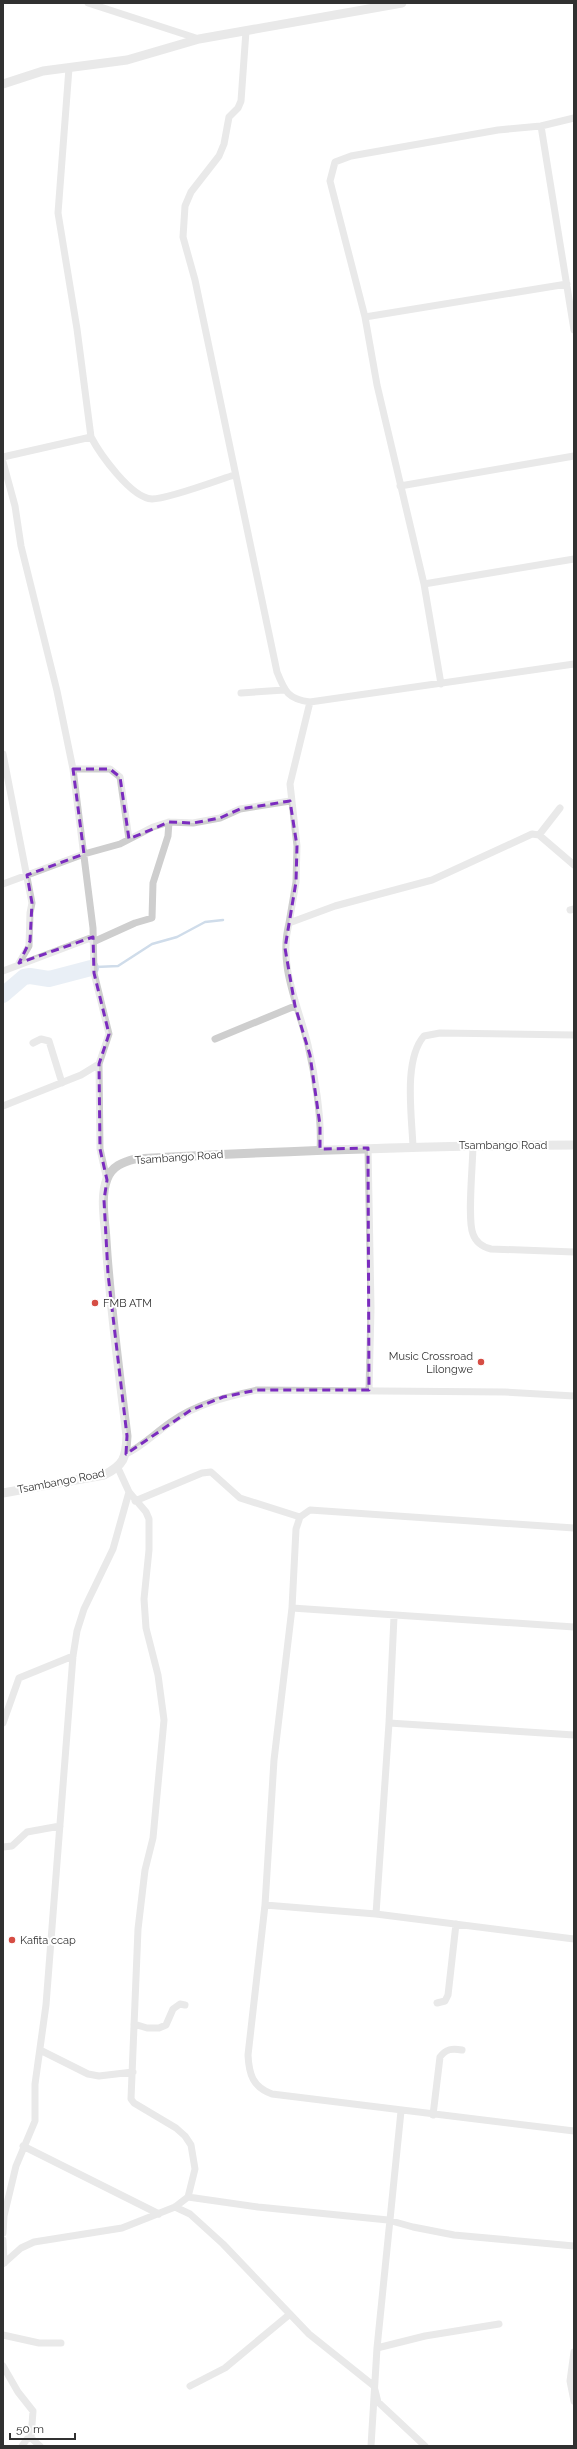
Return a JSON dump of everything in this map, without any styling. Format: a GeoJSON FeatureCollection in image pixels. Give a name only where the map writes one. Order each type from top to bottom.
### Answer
{"type":"FeatureCollection","features":[{"type":"Feature","properties":{"kind":"street"},"geometry":{"type":"LineString","coordinates":[[88,3],[199,39]]}},
{"type":"Feature","properties":{"kind":"street"},"geometry":{"type":"LineString","coordinates":[[3,84],[43,71],[127,60],[199,39],[402,3]]}},
{"type":"Feature","properties":{"kind":"street"},"geometry":{"type":"LineString","coordinates":[[246,31],[241,101],[238,108],[229,117],[224,144],[219,156],[191,192],[185,206],[183,237],[195,280],[234,475],[277,672],[284,690],[300,701],[310,702],[574,664]]}},
{"type":"Feature","properties":{"kind":"street"},"geometry":{"type":"LineString","coordinates":[[68,68],[58,213],[77,329],[91,437],[97,448],[124,482],[144,497],[158,498],[234,475]]}},
{"type":"Feature","properties":{"kind":"street"},"geometry":{"type":"LineString","coordinates":[[441,684],[424,584],[377,385],[365,317],[330,182],[335,162],[350,156],[498,130],[541,126],[574,118]]}},
{"type":"Feature","properties":{"kind":"street"},"geometry":{"type":"LineString","coordinates":[[541,126],[574,330]]}},
{"type":"Feature","properties":{"kind":"street"},"geometry":{"type":"LineString","coordinates":[[365,317],[567,284]]}},
{"type":"Feature","properties":{"kind":"street"},"geometry":{"type":"LineString","coordinates":[[3,457],[91,437]]}},
{"type":"Feature","properties":{"kind":"street"},"geometry":{"type":"LineString","coordinates":[[400,486],[574,456]]}},
{"type":"Feature","properties":{"kind":"street"},"geometry":{"type":"LineString","coordinates":[[3,462],[15,506],[21,546],[57,691],[73,769],[93,940],[94,973],[109,1034],[99,1064],[100,1149],[107,1180]]}},
{"type":"Feature","properties":{"kind":"street"},"geometry":{"type":"LineString","coordinates":[[424,584],[574,559]]}},
{"type":"Feature","properties":{"kind":"street"},"geometry":{"type":"LineString","coordinates":[[241,693],[284,690]]}},
{"type":"Feature","properties":{"kind":"street"},"geometry":{"type":"LineString","coordinates":[[310,702],[290,784],[290,802],[297,846],[296,882],[285,948],[295,1006],[310,1056],[320,1125],[320,1149]]}},
{"type":"Feature","properties":{"kind":"street"},"geometry":{"type":"LineString","coordinates":[[3,754],[32,903],[30,913],[30,941],[28,950],[20,963]]}},
{"type":"Feature","properties":{"kind":"street"},"geometry":{"type":"LineString","coordinates":[[73,769],[110,768],[120,777],[129,839]]}},
{"type":"Feature","properties":{"kind":"street"},"geometry":{"type":"LineString","coordinates":[[3,884],[129,839],[153,827],[169,822],[193,823],[220,818],[240,809],[290,802]]}},
{"type":"Feature","properties":{"kind":"street"},"geometry":{"type":"LineString","coordinates":[[539,835],[560,808]]}},
{"type":"Feature","properties":{"kind":"street"},"geometry":{"type":"LineString","coordinates":[[3,971],[20,963],[93,940],[135,923],[152,918],[153,883],[168,836],[169,822]]}},
{"type":"Feature","properties":{"kind":"street"},"geometry":{"type":"LineString","coordinates":[[289,923],[335,906],[432,880],[526,836],[539,835],[574,865]]}},
{"type":"Feature","properties":{"kind":"street"},"geometry":{"type":"LineString","coordinates":[[216,1039],[295,1006]]}},
{"type":"Feature","properties":{"kind":"street"},"geometry":{"type":"LineString","coordinates":[[413,1147],[412,1064],[415,1050],[424,1036],[440,1033],[574,1035]]}},
{"type":"Feature","properties":{"kind":"street"},"geometry":{"type":"LineString","coordinates":[[33,1043],[41,1039],[49,1041],[53,1047],[62,1083]]}},
{"type":"Feature","properties":{"kind":"street"},"geometry":{"type":"LineString","coordinates":[[3,1106],[62,1083],[99,1064]]}},
{"type":"Feature","properties":{"kind":"street"},"geometry":{"type":"LineString","coordinates":[[473,1145],[471,1226],[476,1241],[482,1247],[491,1249],[574,1252]]}},
{"type":"Feature","properties":{"kind":"street","name":"Tsambango Road"},"geometry":{"type":"LineString","coordinates":[[3,1493],[104,1475],[118,1468],[126,1454],[127,1436],[108,1274],[104,1200],[107,1180],[115,1167],[135,1159],[320,1149],[473,1145],[574,1145]]}},
{"type":"Feature","properties":{"kind":"street"},"geometry":{"type":"LineString","coordinates":[[368,1148],[371,1308],[369,1390]]}},
{"type":"Feature","properties":{"kind":"street"},"geometry":{"type":"LineString","coordinates":[[126,1454],[139,1447],[171,1422],[191,1410],[223,1397],[257,1390],[505,1392],[574,1396]]}},
{"type":"Feature","properties":{"kind":"street"},"geometry":{"type":"LineString","coordinates":[[4,2263],[21,2248],[34,2242],[122,2228],[175,2207],[188,2197],[195,2169],[191,2145],[185,2136],[176,2128],[132,2101],[138,1929],[146,1870],[153,1838],[164,1720],[158,1675],[146,1628],[144,1599],[149,1550],[149,1520],[146,1512],[135,1501],[129,1492],[118,1468]]}},
{"type":"Feature","properties":{"kind":"street"},"geometry":{"type":"LineString","coordinates":[[135,1501],[202,1473],[211,1472],[240,1498],[300,1517]]}},
{"type":"Feature","properties":{"kind":"street"},"geometry":{"type":"LineString","coordinates":[[3,2233],[7,2198],[24,2146],[35,2121],[35,2084],[40,2050],[60,1826],[73,1656],[77,1630],[84,1609],[113,1549],[129,1492]]}},
{"type":"Feature","properties":{"kind":"street"},"geometry":{"type":"LineString","coordinates":[[574,1528],[310,1510],[300,1517],[296,1530],[292,1608],[274,1760],[265,1905],[248,2055],[250,2076],[262,2091],[272,2094],[433,2115],[574,2131]]}},
{"type":"Feature","properties":{"kind":"street"},"geometry":{"type":"LineString","coordinates":[[292,1608],[394,1617],[574,1627]]}},
{"type":"Feature","properties":{"kind":"street"},"geometry":{"type":"LineString","coordinates":[[376,1914],[389,1723],[394,1617]]}},
{"type":"Feature","properties":{"kind":"street"},"geometry":{"type":"LineString","coordinates":[[3,1723],[20,1678],[73,1656]]}},
{"type":"Feature","properties":{"kind":"street"},"geometry":{"type":"LineString","coordinates":[[389,1723],[574,1735]]}},
{"type":"Feature","properties":{"kind":"street"},"geometry":{"type":"LineString","coordinates":[[3,1847],[12,1846],[27,1832],[60,1826]]}},
{"type":"Feature","properties":{"kind":"street"},"geometry":{"type":"LineString","coordinates":[[265,1905],[376,1914],[574,1939]]}},
{"type":"Feature","properties":{"kind":"street"},"geometry":{"type":"LineString","coordinates":[[437,2003],[445,2001],[448,1995],[456,1924]]}},
{"type":"Feature","properties":{"kind":"street"},"geometry":{"type":"LineString","coordinates":[[134,2024],[159,2028],[166,2025],[173,2009],[180,2004],[185,2005]]}},
{"type":"Feature","properties":{"kind":"street"},"geometry":{"type":"LineString","coordinates":[[433,2115],[440,2057],[444,2051],[452,2048],[462,2050]]}},
{"type":"Feature","properties":{"kind":"street"},"geometry":{"type":"LineString","coordinates":[[40,2050],[88,2074],[99,2076],[133,2072]]}},
{"type":"Feature","properties":{"kind":"street"},"geometry":{"type":"LineString","coordinates":[[372,2446],[374,2386],[388,2220],[401,2111]]}},
{"type":"Feature","properties":{"kind":"street"},"geometry":{"type":"LineString","coordinates":[[24,2146],[159,2214]]}},
{"type":"Feature","properties":{"kind":"street"},"geometry":{"type":"LineString","coordinates":[[188,2197],[251,2206],[388,2220],[413,2227],[454,2235],[574,2246]]}},
{"type":"Feature","properties":{"kind":"street"},"geometry":{"type":"LineString","coordinates":[[175,2207],[190,2214],[223,2244],[309,2334],[374,2386],[378,2402],[425,2446]]}},
{"type":"Feature","properties":{"kind":"street"},"geometry":{"type":"LineString","coordinates":[[3,2240],[4,2263]]}},
{"type":"Feature","properties":{"kind":"street"},"geometry":{"type":"LineString","coordinates":[[190,2386],[225,2368],[290,2314]]}},
{"type":"Feature","properties":{"kind":"street"},"geometry":{"type":"LineString","coordinates":[[377,2348],[405,2340],[499,2324]]}},
{"type":"Feature","properties":{"kind":"street"},"geometry":{"type":"LineString","coordinates":[[3,2335],[39,2343],[62,2343]]}},
{"type":"Feature","properties":{"kind":"street"},"geometry":{"type":"LineString","coordinates":[[574,2352],[570,2381],[574,2401]]}},
{"type":"Feature","properties":{"kind":"street"},"geometry":{"type":"LineString","coordinates":[[3,2366],[18,2392],[33,2411],[31,2438]]}},
{"type":"Feature","properties":{"kind":"street"},"geometry":{"type":"LineString","coordinates":[[22,2446],[27,2439],[31,2438]]}},
{"type":"Feature","properties":{"kind":"street"},"geometry":{"type":"LineString","coordinates":[[31,2438],[40,2446]]}},
{"type":"Feature","properties":{"kind":"highlighted area"},"geometry":{"type":"Polygon","coordinates":[[[73,769],[110,769],[120,777],[129,839],[169,822],[193,823],[220,818],[240,809],[290,801],[297,846],[296,882],[285,948],[295,1006],[310,1055],[320,1125],[320,1149],[368,1148],[369,1390],[257,1390],[223,1397],[191,1410],[126,1454],[127,1436],[108,1274],[104,1200],[107,1180],[100,1149],[99,1064],[109,1034],[94,973],[93,937],[19,963],[30,941],[32,903],[27,875],[84,854],[73,769]]]}},
{"type":"Feature","properties":{"kind":"waterway"},"geometry":{"type":"LineString","coordinates":[[96,967],[118,966],[152,944],[177,937],[205,922],[223,920]]}},
{"type":"Feature","properties":{"kind":"waterway"},"geometry":{"type":"LineString","coordinates":[[3,995],[24,977],[30,976],[49,979],[91,968]]}},
{"type":"Feature","properties":{"kind":"place","name":"FMB ATM"},"geometry":{"type":"Point","coordinates":[95,1303]}},
{"type":"Feature","properties":{"kind":"place","name":"Music Crossroad Lilongwe"},"geometry":{"type":"Point","coordinates":[481,1362]}},
{"type":"Feature","properties":{"kind":"place","name":"Kafita ccap"},"geometry":{"type":"Point","coordinates":[12,1940]}}]}
